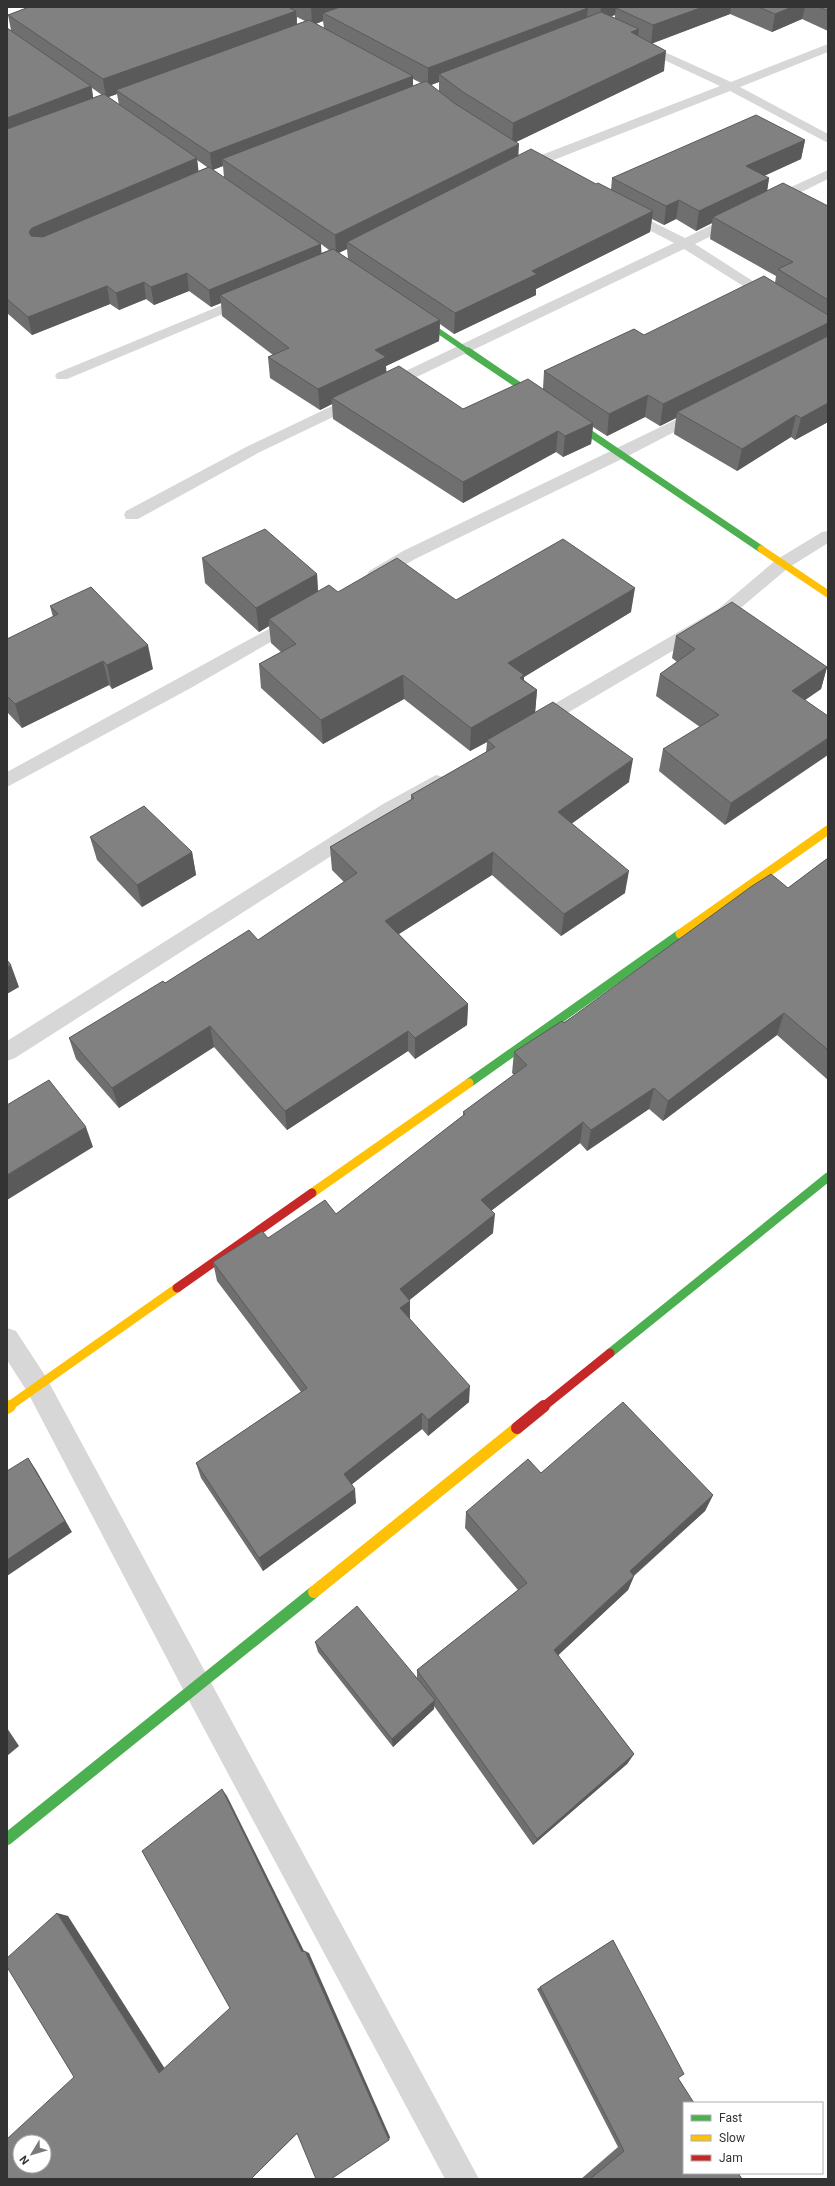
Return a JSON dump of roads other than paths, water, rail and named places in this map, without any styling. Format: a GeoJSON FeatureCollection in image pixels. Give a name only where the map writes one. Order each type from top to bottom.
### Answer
{"type":"FeatureCollection","features":[{"type":"Feature","properties":{"kind":"street"},"geometry":{"type":"LineString","coordinates":[[625,38],[730,86],[828,139]]}},
{"type":"Feature","properties":{"kind":"street"},"geometry":{"type":"LineString","coordinates":[[509,173],[530,163],[828,48]]}},
{"type":"Feature","properties":{"kind":"street"},"geometry":{"type":"LineString","coordinates":[[517,154],[544,170]]}},
{"type":"Feature","properties":{"kind":"street"},"geometry":{"type":"LineString","coordinates":[[132,516],[254,449],[466,349],[684,242],[828,174]]}},
{"type":"Feature","properties":{"kind":"street"},"geometry":{"type":"LineString","coordinates":[[614,206],[684,242],[782,304]]}},
{"type":"Feature","properties":{"kind":"street"},"geometry":{"type":"LineString","coordinates":[[62,376],[264,292]]}},
{"type":"Feature","properties":{"kind":"street"},"geometry":{"type":"LineString","coordinates":[[407,310],[828,594]]}},
{"type":"Feature","properties":{"kind":"street"},"geometry":{"type":"LineString","coordinates":[[361,583],[409,555],[620,454],[717,404]]}},
{"type":"Feature","properties":{"kind":"street"},"geometry":{"type":"LineString","coordinates":[[519,733],[724,613],[782,564],[828,536]]}},
{"type":"Feature","properties":{"kind":"street"},"geometry":{"type":"LineString","coordinates":[[7,780],[183,685],[313,610]]}},
{"type":"Feature","properties":{"kind":"street"},"geometry":{"type":"LineString","coordinates":[[7,1052],[383,814],[451,773]]}},
{"type":"Feature","properties":{"kind":"street"},"geometry":{"type":"LineString","coordinates":[[7,1408],[37,1385],[828,830]]}},
{"type":"Feature","properties":{"kind":"street"},"geometry":{"type":"LineString","coordinates":[[7,1839],[196,1685],[828,1178]]}},
{"type":"Feature","properties":{"kind":"street"},"geometry":{"type":"LineString","coordinates":[[7,1339],[37,1385],[196,1685],[464,2179]]}}]}
